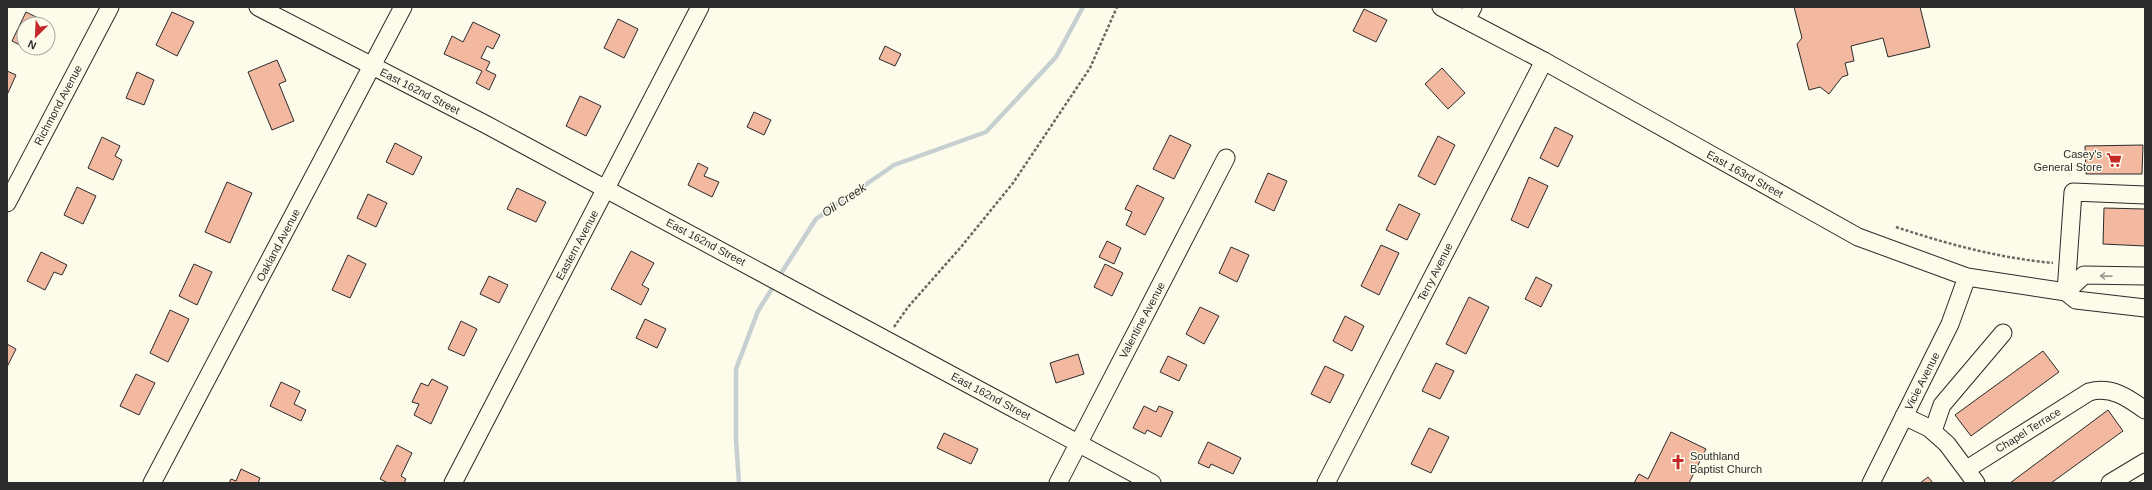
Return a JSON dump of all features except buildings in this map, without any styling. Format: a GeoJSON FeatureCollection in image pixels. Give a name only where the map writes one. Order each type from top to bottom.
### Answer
{"type":"FeatureCollection","features":[{"type":"Feature","properties":{"kind":"street","name":"Richmond Avenue"},"geometry":{"type":"LineString","coordinates":[[7,203],[110,7]]}},
{"type":"Feature","properties":{"kind":"street","name":"East 162nd Street"},"geometry":{"type":"LineString","coordinates":[[258,7],[805,295],[1152,483]]}},
{"type":"Feature","properties":{"kind":"street","name":"Oakland Avenue"},"geometry":{"type":"LineString","coordinates":[[152,483],[403,7]]}},
{"type":"Feature","properties":{"kind":"street","name":"Eastern Avenue"},"geometry":{"type":"LineString","coordinates":[[453,483],[700,7]]}},
{"type":"Feature","properties":{"kind":"street","name":"East 163rd Street"},"geometry":{"type":"LineString","coordinates":[[1441,7],[1469,14],[1544,61],[1858,237],[1967,277],[2066,292],[2076,300],[2145,308]]}},
{"type":"Feature","properties":{"kind":"street","name":"Terry Avenue"},"geometry":{"type":"LineString","coordinates":[[1326,483],[1544,61]]}},
{"type":"Feature","properties":{"kind":"street","name":"Valentine Avenue"},"geometry":{"type":"LineString","coordinates":[[1058,483],[1226,158]]}},
{"type":"Feature","properties":{"kind":"street"},"geometry":{"type":"LineString","coordinates":[[2066,292],[2073,192],[2145,195]]}},
{"type":"Feature","properties":{"kind":"street"},"geometry":{"type":"LineString","coordinates":[[2066,292],[2084,275],[2145,276]]}},
{"type":"Feature","properties":{"kind":"street","name":"Vicie Avenue"},"geometry":{"type":"LineString","coordinates":[[1871,483],[1950,324],[1967,277]]}},
{"type":"Feature","properties":{"kind":"street"},"geometry":{"type":"LineString","coordinates":[[1933,432],[1942,405],[2003,333]]}},
{"type":"Feature","properties":{"kind":"street","name":"Chapel Terrace"},"geometry":{"type":"LineString","coordinates":[[1904,416],[1933,432],[1947,444],[1971,476],[2089,392],[2097,390],[2110,391],[2124,395],[2145,410]]}},
{"type":"Feature","properties":{"kind":"street"},"geometry":{"type":"LineString","coordinates":[[2110,483],[2145,462]]}},
{"type":"Feature","properties":{"kind":"path"},"geometry":{"type":"LineString","coordinates":[[892,331],[908,307],[961,247],[1013,183],[1090,68],[1117,7]]}},
{"type":"Feature","properties":{"kind":"path"},"geometry":{"type":"LineString","coordinates":[[1896,227],[1972,250],[2021,260],[2068,265]]}},
{"type":"Feature","properties":{"kind":"waterway","name":"Oil Creek"},"geometry":{"type":"LineString","coordinates":[[778,278],[816,219],[894,165],[986,132],[1056,57],[1083,7]]}},
{"type":"Feature","properties":{"kind":"waterway","name":"Oil Creek"},"geometry":{"type":"LineString","coordinates":[[739,483],[736,439],[736,369],[758,311],[775,284]]}},
{"type":"Feature","properties":{"kind":"place","name":"Casey's General Store"},"geometry":{"type":"Point","coordinates":[2114,160]}},
{"type":"Feature","properties":{"kind":"place","name":"Southland Baptist Church"},"geometry":{"type":"Point","coordinates":[1678,462]}}]}
